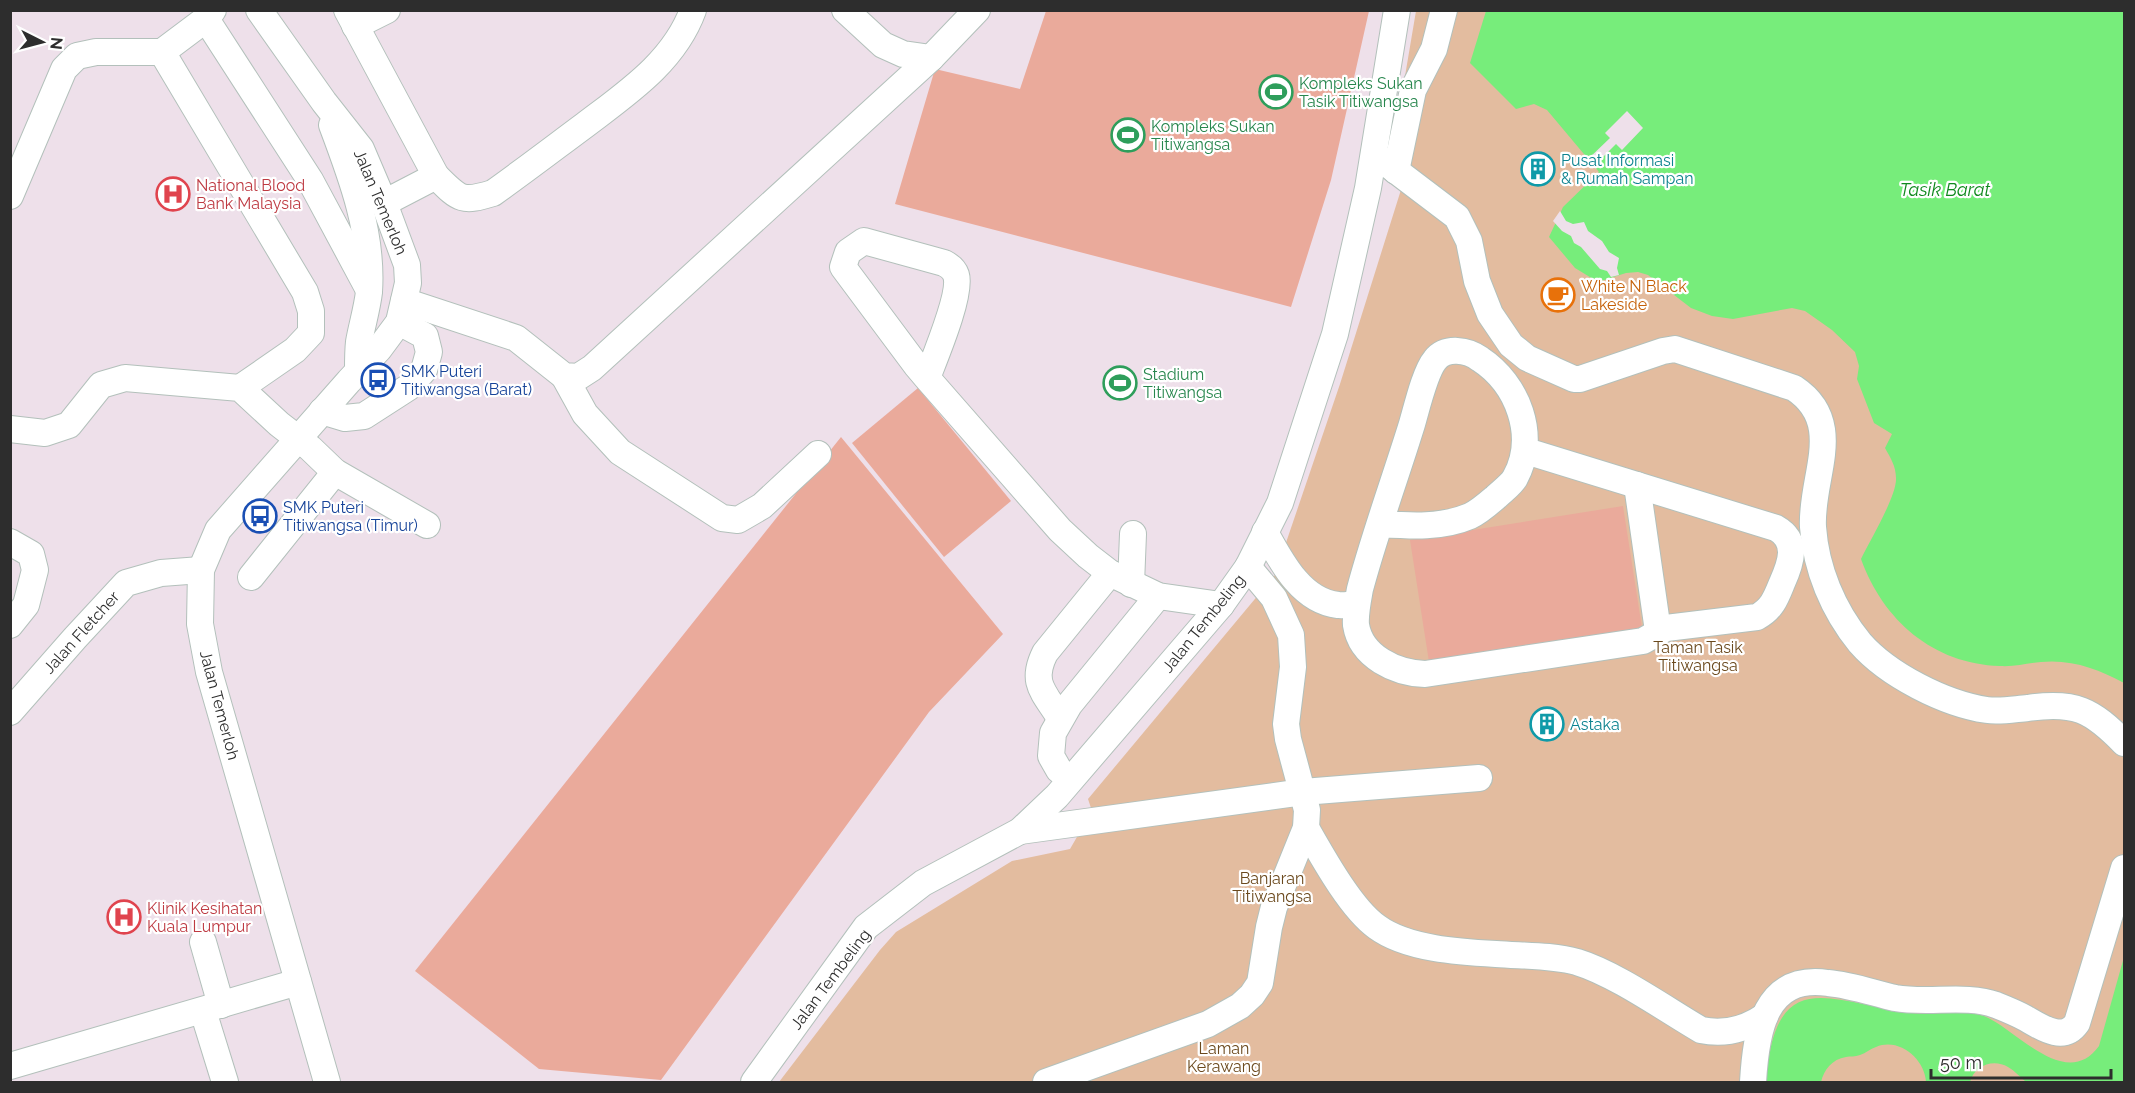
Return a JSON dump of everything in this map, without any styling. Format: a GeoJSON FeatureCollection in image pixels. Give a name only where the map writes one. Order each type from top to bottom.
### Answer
{"type":"FeatureCollection","features":[{"type":"Feature","properties":{"kind":"street","name":"Jalan Temerloh"},"geometry":{"type":"LineString","coordinates":[[260,10],[324,102],[361,149],[407,265],[408,283],[402,311],[379,349],[218,530],[201,570],[200,624],[209,672],[327,1083]]}},
{"type":"Feature","properties":{"kind":"street"},"geometry":{"type":"LineString","coordinates":[[387,10],[351,18],[436,176],[457,196],[472,199],[493,193],[644,80],[677,44],[693,10]]}},
{"type":"Feature","properties":{"kind":"street"},"geometry":{"type":"LineString","coordinates":[[845,10],[883,45],[903,54],[931,58]]}},
{"type":"Feature","properties":{"kind":"street"},"geometry":{"type":"LineString","coordinates":[[564,376],[578,377],[592,368],[931,58],[977,10]]}},
{"type":"Feature","properties":{"kind":"street","name":"Jalan Tembeling"},"geometry":{"type":"LineString","coordinates":[[754,1083],[867,927],[923,883],[1020,831],[1057,796],[1221,605],[1248,567],[1280,503],[1335,334],[1374,154],[1397,10]]}},
{"type":"Feature","properties":{"kind":"street"},"geometry":{"type":"LineString","coordinates":[[1396,171],[1413,90],[1434,49],[1444,10]]}},
{"type":"Feature","properties":{"kind":"street"},"geometry":{"type":"LineString","coordinates":[[10,196],[64,69],[77,56],[96,52],[162,52],[209,15],[310,180],[368,297],[402,311],[516,338],[564,376],[585,414],[620,452],[722,518],[738,520],[762,506],[818,454]]}},
{"type":"Feature","properties":{"kind":"street"},"geometry":{"type":"LineString","coordinates":[[162,52],[305,292],[311,311],[311,333],[295,350],[240,388]]}},
{"type":"Feature","properties":{"kind":"street","name":"Jalan Temerloh"},"geometry":{"type":"LineString","coordinates":[[324,102],[355,187],[366,235],[369,261],[368,297],[359,342],[358,370]]}},
{"type":"Feature","properties":{"kind":"street"},"geometry":{"type":"LineString","coordinates":[[1374,154],[1457,217],[1468,241],[1477,281],[1490,314],[1511,345],[1527,358],[1574,379],[1580,379],[1663,351],[1676,349],[1794,388],[1809,399],[1819,415],[1823,436],[1812,510],[1819,567],[1826,587],[1846,623],[1860,643],[1877,659],[1917,685],[1962,705],[1989,711],[2067,705],[2086,712],[2107,726],[2124,743]]}},
{"type":"Feature","properties":{"kind":"street"},"geometry":{"type":"LineString","coordinates":[[384,203],[436,176]]}},
{"type":"Feature","properties":{"kind":"street"},"geometry":{"type":"LineString","coordinates":[[927,378],[957,292],[957,277],[952,267],[944,262],[864,241],[848,252],[843,267],[927,378],[1060,530],[1120,578],[1158,596],[1221,605]]}},
{"type":"Feature","properties":{"kind":"street"},"geometry":{"type":"LineString","coordinates":[[322,411],[345,418],[364,416],[409,387],[423,370],[429,352],[425,336],[402,311]]}},
{"type":"Feature","properties":{"kind":"street"},"geometry":{"type":"LineString","coordinates":[[1380,524],[1414,526],[1438,524],[1472,515],[1514,480],[1526,451],[1524,428],[1515,397],[1500,374],[1477,356],[1464,351],[1442,353],[1430,368],[1380,524],[1357,604],[1356,625],[1361,640],[1384,663],[1398,670],[1425,674],[1643,641],[1658,631],[1675,627],[1757,617],[1773,604],[1791,563],[1792,552],[1787,537],[1776,528],[1526,451]]}},
{"type":"Feature","properties":{"kind":"street"},"geometry":{"type":"LineString","coordinates":[[10,429],[45,433],[69,425],[101,385],[125,378],[240,388],[335,472],[427,525]]}},
{"type":"Feature","properties":{"kind":"street"},"geometry":{"type":"LineString","coordinates":[[250,577],[335,472]]}},
{"type":"Feature","properties":{"kind":"street"},"geometry":{"type":"LineString","coordinates":[[1637,485],[1658,631]]}},
{"type":"Feature","properties":{"kind":"street"},"geometry":{"type":"LineString","coordinates":[[1265,532],[1301,587],[1328,603],[1357,604]]}},
{"type":"Feature","properties":{"kind":"street"},"geometry":{"type":"LineString","coordinates":[[1060,718],[1038,682],[1038,668],[1045,653],[1120,578],[1133,534]]}},
{"type":"Feature","properties":{"kind":"street"},"geometry":{"type":"LineString","coordinates":[[10,542],[31,554],[35,570],[26,605],[10,625]]}},
{"type":"Feature","properties":{"kind":"street"},"geometry":{"type":"LineString","coordinates":[[1046,1083],[1228,1015],[1252,995],[1260,983],[1274,907],[1305,828],[1307,810],[1286,724],[1293,667],[1291,635],[1274,598],[1248,567]]}},
{"type":"Feature","properties":{"kind":"street","name":"Jalan Fletcher"},"geometry":{"type":"LineString","coordinates":[[10,712],[126,583],[161,573],[201,570]]}},
{"type":"Feature","properties":{"kind":"street"},"geometry":{"type":"LineString","coordinates":[[1070,779],[1059,770],[1051,756],[1053,733],[1060,718],[1158,596]]}},
{"type":"Feature","properties":{"kind":"street"},"geometry":{"type":"LineString","coordinates":[[1020,831],[1303,792],[1479,778]]}},
{"type":"Feature","properties":{"kind":"street"},"geometry":{"type":"LineString","coordinates":[[1305,828],[1342,886],[1366,917],[1385,932],[1413,942],[1460,952],[1560,959],[1578,963],[1617,981],[1701,1030],[1713,1033],[1740,1029],[1765,1016]]}},
{"type":"Feature","properties":{"kind":"street"},"geometry":{"type":"LineString","coordinates":[[1753,1083],[1756,1052],[1765,1016],[1781,991],[1795,984],[1817,982],[1846,986],[1908,1000],[1977,1001],[1994,1004],[2051,1032],[2073,1029],[2077,1023],[2124,868]]}},
{"type":"Feature","properties":{"kind":"street"},"geometry":{"type":"LineString","coordinates":[[203,942],[225,1083]]}},
{"type":"Feature","properties":{"kind":"street"},"geometry":{"type":"LineString","coordinates":[[10,1066],[298,982]]}},
{"type":"Feature","properties":{"kind":"green space","name":"Taman Tasik Titiwangsa"},"geometry":{"type":"Polygon","coordinates":[[[1416,11],[2124,11],[2124,1082],[779,1082],[896,932],[1012,861],[1070,849],[1092,811],[1088,799],[1275,575],[1340,384],[1405,177],[1392,153],[1416,11]]]}},
{"type":"Feature","properties":{"kind":"shaded area","name":"Kompleks Sukan Titiwangsa"},"geometry":{"type":"Polygon","coordinates":[[[1046,11],[1369,11],[1331,180],[1291,307],[895,204],[935,69],[1020,89],[1046,11]]]}},
{"type":"Feature","properties":{"kind":"shaded area"},"geometry":{"type":"Polygon","coordinates":[[[918,388],[1011,501],[944,557],[852,443],[918,388]]]}},
{"type":"Feature","properties":{"kind":"shaded area"},"geometry":{"type":"Polygon","coordinates":[[[841,437],[1003,634],[929,712],[661,1080],[539,1069],[415,971],[841,437]]]}},
{"type":"Feature","properties":{"kind":"shaded area"},"geometry":{"type":"Polygon","coordinates":[[[1623,506],[1642,628],[1429,662],[1410,540],[1623,506]]]}},
{"type":"Feature","properties":{"kind":"water","name":"Tasik Barat"},"geometry":{"type":"Polygon","coordinates":[[[1486,11],[2124,11],[2124,683],[2094,669],[2063,662],[2000,666],[1953,657],[1914,635],[1897,619],[1871,581],[1861,559],[1888,507],[1895,486],[1896,474],[1885,448],[1892,434],[1874,423],[1857,379],[1859,366],[1855,352],[1832,330],[1805,311],[1792,308],[1733,319],[1712,316],[1691,308],[1648,275],[1638,272],[1626,273],[1598,282],[1575,268],[1549,237],[1563,207],[1599,172],[1547,110],[1534,104],[1516,109],[1470,63],[1486,11]]]}},
{"type":"Feature","properties":{"kind":"water"},"geometry":{"type":"Polygon","coordinates":[[[2124,957],[2124,1082],[2026,1082],[2011,1069],[1996,1063],[1980,1068],[1972,1076],[1970,1082],[1926,1082],[1921,1066],[1910,1052],[1894,1045],[1885,1045],[1858,1056],[1837,1060],[1824,1073],[1821,1082],[1766,1082],[1771,1044],[1781,1019],[1794,1005],[1811,999],[1855,1002],[1912,1013],[1975,1014],[1984,1016],[2041,1053],[2056,1060],[2071,1062],[2086,1058],[2099,1046],[2124,957]]]}},
{"type":"Feature","properties":{"kind":"pier"},"geometry":{"type":"Polygon","coordinates":[[[1627,111],[1643,128],[1622,150],[1616,144],[1592,168],[1586,161],[1610,138],[1605,133],[1627,111]]]}},
{"type":"Feature","properties":{"kind":"pier"},"geometry":{"type":"Polygon","coordinates":[[[1560,211],[1566,221],[1573,224],[1584,222],[1588,231],[1602,241],[1609,252],[1619,258],[1617,268],[1619,275],[1611,277],[1607,271],[1600,269],[1581,247],[1574,243],[1571,236],[1562,231],[1553,221],[1560,211]]]}},
{"type":"Feature","properties":{"kind":"place","name":"Kompleks Sukan Tasik Titiwangsa"},"geometry":{"type":"Point","coordinates":[1276,92]}},
{"type":"Feature","properties":{"kind":"place","name":"Kompleks Sukan Titiwangsa"},"geometry":{"type":"Point","coordinates":[1128,135]}},
{"type":"Feature","properties":{"kind":"place","name":"Pusat Informasi & Rumah Sampan"},"geometry":{"type":"Point","coordinates":[1538,169]}},
{"type":"Feature","properties":{"kind":"place","name":"National Blood Bank Malaysia"},"geometry":{"type":"Point","coordinates":[173,194]}},
{"type":"Feature","properties":{"kind":"place","name":"White N Black Lakeside"},"geometry":{"type":"Point","coordinates":[1558,295]}},
{"type":"Feature","properties":{"kind":"place","name":"SMK Puteri Titiwangsa (Barat)"},"geometry":{"type":"Point","coordinates":[378,380]}},
{"type":"Feature","properties":{"kind":"place","name":"Stadium Titiwangsa"},"geometry":{"type":"Point","coordinates":[1120,383]}},
{"type":"Feature","properties":{"kind":"place","name":"SMK Puteri Titiwangsa (Timur)"},"geometry":{"type":"Point","coordinates":[260,516]}},
{"type":"Feature","properties":{"kind":"place","name":"Astaka"},"geometry":{"type":"Point","coordinates":[1547,724]}},
{"type":"Feature","properties":{"kind":"place","name":"Klinik Kesihatan Kuala Lumpur"},"geometry":{"type":"Point","coordinates":[124,917]}},
{"type":"Feature","properties":{"kind":"park label","name":"Banjaran Titiwangsa"},"geometry":{"type":"Point","coordinates":[1272,887]}},
{"type":"Feature","properties":{"kind":"park label","name":"Laman Kerawang"},"geometry":{"type":"Point","coordinates":[1224,1057]}}]}
